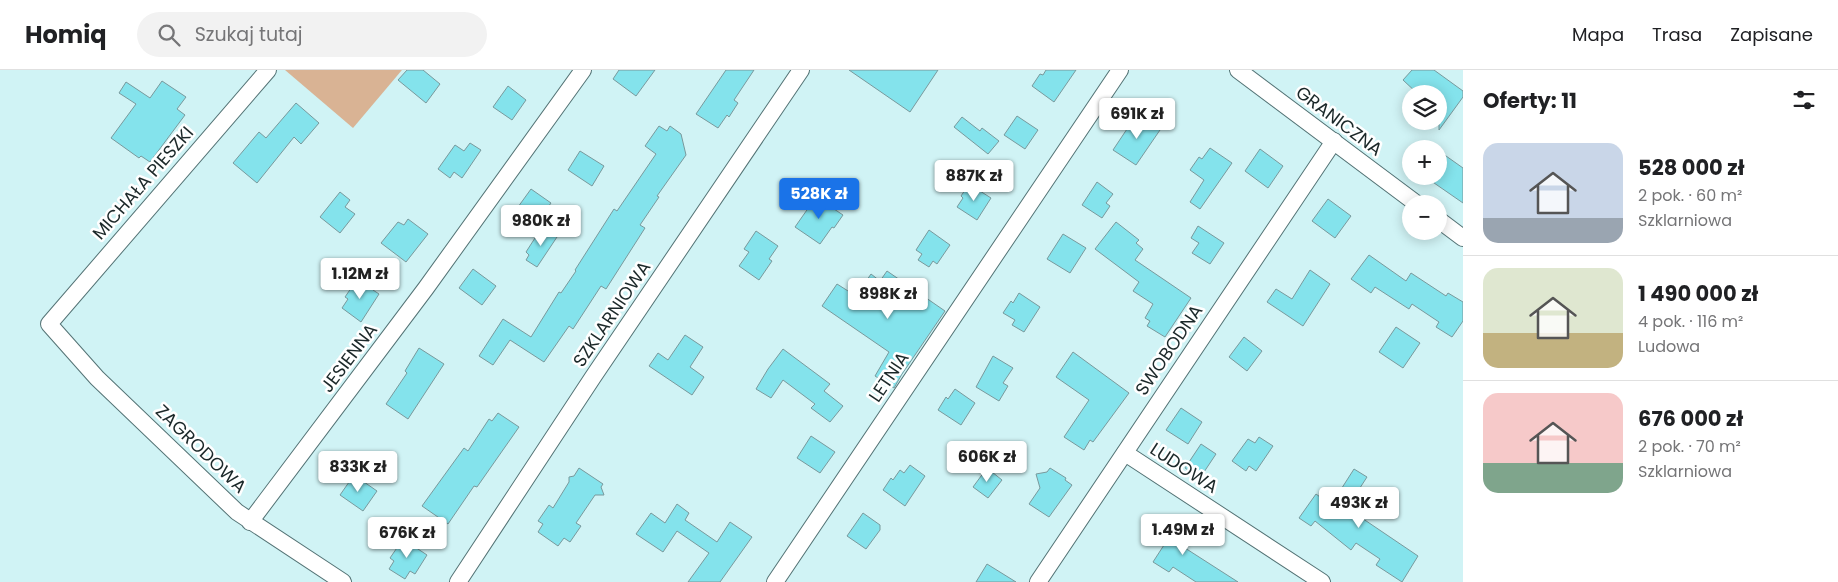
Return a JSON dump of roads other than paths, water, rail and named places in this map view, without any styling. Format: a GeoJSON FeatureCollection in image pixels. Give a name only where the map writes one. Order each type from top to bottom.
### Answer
{"type":"FeatureCollection","features":[{"type":"Feature","properties":{"kind":"street","name":"MICHAŁA PIESZKI"},"geometry":{"type":"LineString","coordinates":[[49,324],[268,70]]}},
{"type":"Feature","properties":{"kind":"street","name":"JESIENNA"},"geometry":{"type":"LineString","coordinates":[[250,522],[426,288],[583,70]]}},
{"type":"Feature","properties":{"kind":"street","name":"SZKLARNIOWA"},"geometry":{"type":"LineString","coordinates":[[458,582],[593,377],[801,70]]}},
{"type":"Feature","properties":{"kind":"street","name":"LETNIA"},"geometry":{"type":"LineString","coordinates":[[775,582],[1120,70]]}},
{"type":"Feature","properties":{"kind":"street","name":"GRANICZNA"},"geometry":{"type":"LineString","coordinates":[[1249,73],[1405,195]]}},
{"type":"Feature","properties":{"kind":"street","name":"SWOBODNA"},"geometry":{"type":"LineString","coordinates":[[1038,582],[1334,141]]}},
{"type":"Feature","properties":{"kind":"street"},"geometry":{"type":"LineString","coordinates":[[1447,226],[1463,238]]}},
{"type":"Feature","properties":{"kind":"street","name":"ZAGRODOWA"},"geometry":{"type":"LineString","coordinates":[[49,324],[97,378],[237,512],[343,582]]}},
{"type":"Feature","properties":{"kind":"street","name":"LUDOWA"},"geometry":{"type":"LineString","coordinates":[[1125,452],[1322,582]]}}]}
